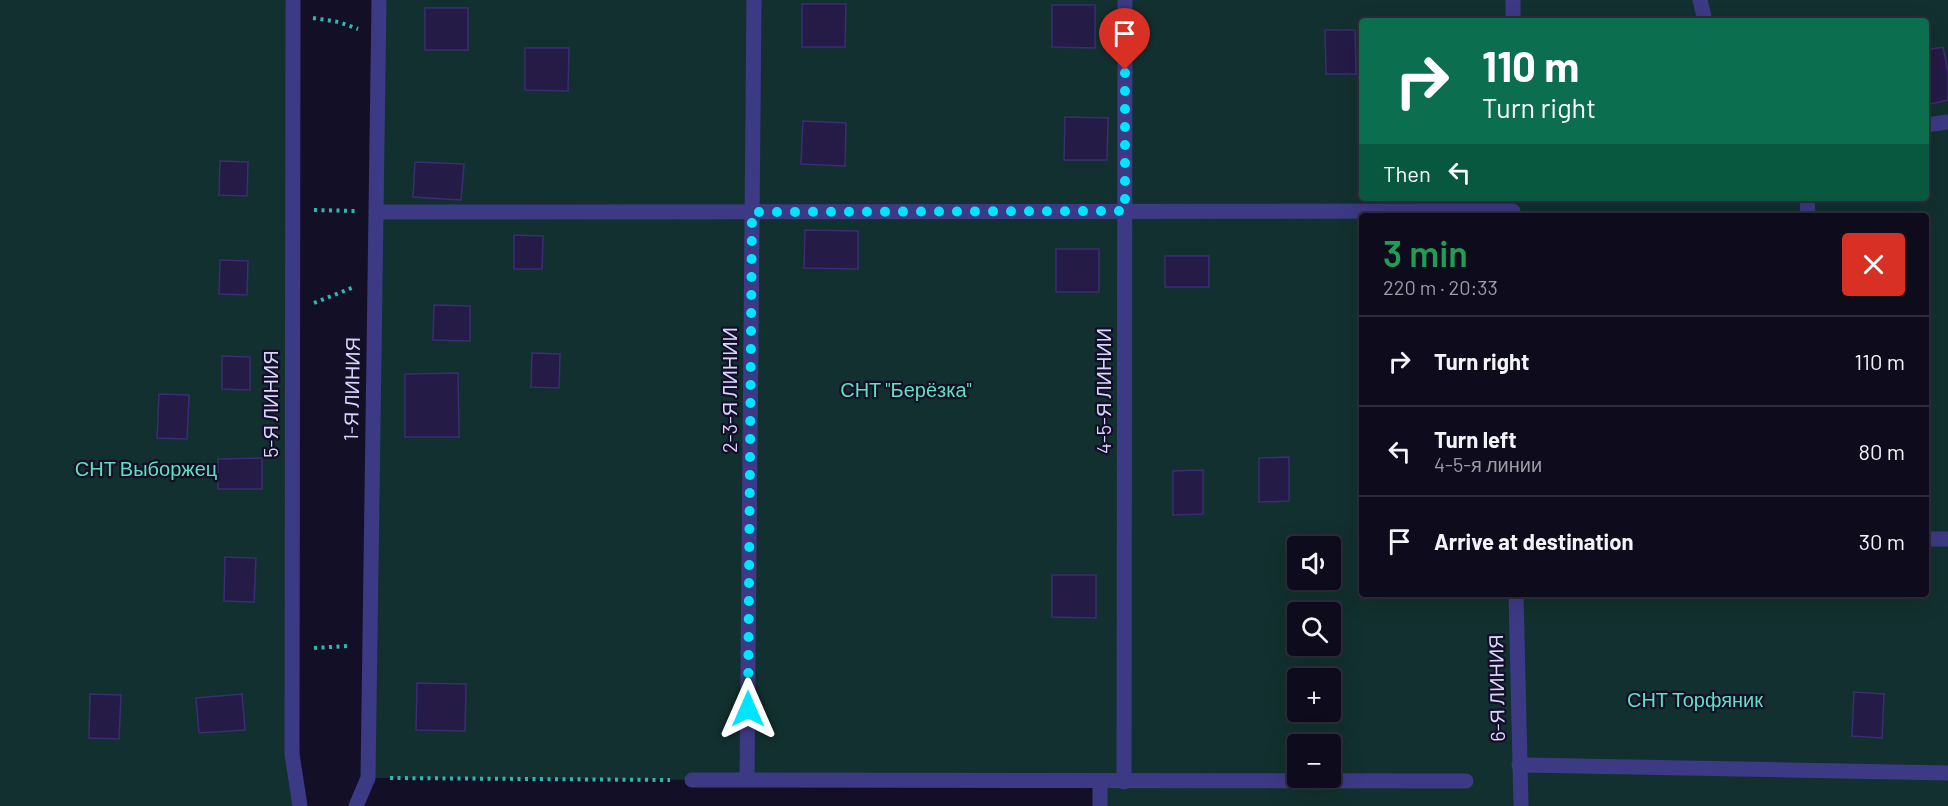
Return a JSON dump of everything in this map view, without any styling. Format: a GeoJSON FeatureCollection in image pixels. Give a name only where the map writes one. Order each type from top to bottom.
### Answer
{"type":"FeatureCollection","features":[{"type":"Feature","properties":{"kind":"street","name":"1-Я ЛИНИЯ"},"geometry":{"type":"LineString","coordinates":[[368,778],[379,0]]}},
{"type":"Feature","properties":{"kind":"street","name":"2-3-Я ЛИНИИ"},"geometry":{"type":"LineString","coordinates":[[747,780],[754,0]]}},
{"type":"Feature","properties":{"kind":"street","name":"4-5-Я ЛИНИИ"},"geometry":{"type":"LineString","coordinates":[[1125,0],[1125,782]]}},
{"type":"Feature","properties":{"kind":"street"},"geometry":{"type":"LineString","coordinates":[[1513,0],[1513,18]]}},
{"type":"Feature","properties":{"kind":"street"},"geometry":{"type":"LineString","coordinates":[[1700,0],[1704,18]]}},
{"type":"Feature","properties":{"kind":"street","name":"5-Я ЛИНИЯ"},"geometry":{"type":"LineString","coordinates":[[293,8],[292,754],[300,806]]}},
{"type":"Feature","properties":{"kind":"street"},"geometry":{"type":"LineString","coordinates":[[1929,125],[1948,122]]}},
{"type":"Feature","properties":{"kind":"street"},"geometry":{"type":"LineString","coordinates":[[376,212],[1513,208]]}},
{"type":"Feature","properties":{"kind":"street"},"geometry":{"type":"LineString","coordinates":[[1929,538],[1948,539]]}},
{"type":"Feature","properties":{"kind":"street","name":"6-Я ЛИНИЯ"},"geometry":{"type":"LineString","coordinates":[[1516,597],[1521,806]]}},
{"type":"Feature","properties":{"kind":"street"},"geometry":{"type":"LineString","coordinates":[[1519,773],[1948,773]]}},
{"type":"Feature","properties":{"kind":"street"},"geometry":{"type":"LineString","coordinates":[[356,806],[368,778]]}},
{"type":"Feature","properties":{"kind":"street"},"geometry":{"type":"LineString","coordinates":[[692,780],[1466,781]]}},
{"type":"Feature","properties":{"kind":"street"},"geometry":{"type":"LineString","coordinates":[[1100,782],[1100,806]]}},
{"type":"Feature","properties":{"kind":"path"},"geometry":{"type":"LineString","coordinates":[[293,8],[378,37]]}},
{"type":"Feature","properties":{"kind":"path"},"geometry":{"type":"LineString","coordinates":[[293,209],[376,212]]}},
{"type":"Feature","properties":{"kind":"path"},"geometry":{"type":"LineString","coordinates":[[292,293],[307,303],[317,303],[344,289],[354,287],[375,296]]}},
{"type":"Feature","properties":{"kind":"path"},"geometry":{"type":"LineString","coordinates":[[292,653],[341,644],[369,650]]}},
{"type":"Feature","properties":{"kind":"path"},"geometry":{"type":"LineString","coordinates":[[368,778],[692,780]]}},
{"type":"Feature","properties":{"kind":"green space","name":"СНТ Выборжец"},"geometry":{"type":"Polygon","coordinates":[[[0,0],[293,0],[292,684],[300,806],[0,806],[0,0]]]}},
{"type":"Feature","properties":{"kind":"green space","name":"СНТ \"Берёзка\""},"geometry":{"type":"Polygon","coordinates":[[[379,0],[1948,0],[1948,806],[1101,806],[1103,782],[376,778],[368,766],[379,0]]]}},
{"type":"Feature","properties":{"kind":"building"},"geometry":{"type":"Polygon","coordinates":[[[802,4],[846,4],[845,47],[802,47],[802,4]]]}},
{"type":"Feature","properties":{"kind":"building"},"geometry":{"type":"Polygon","coordinates":[[[1052,5],[1095,5],[1095,48],[1052,47],[1052,5]]]}},
{"type":"Feature","properties":{"kind":"building"},"geometry":{"type":"Polygon","coordinates":[[[425,8],[468,8],[468,50],[425,50],[425,8]]]}},
{"type":"Feature","properties":{"kind":"building"},"geometry":{"type":"Polygon","coordinates":[[[1325,30],[1355,30],[1356,74],[1326,74],[1325,30]]]}},
{"type":"Feature","properties":{"kind":"building"},"geometry":{"type":"Polygon","coordinates":[[[1943,47],[1948,72],[1948,100],[1929,104],[1929,49],[1943,47]]]}},
{"type":"Feature","properties":{"kind":"building"},"geometry":{"type":"Polygon","coordinates":[[[525,48],[569,48],[568,91],[525,90],[525,48]]]}},
{"type":"Feature","properties":{"kind":"building"},"geometry":{"type":"Polygon","coordinates":[[[1065,117],[1108,118],[1107,160],[1064,160],[1065,117]]]}},
{"type":"Feature","properties":{"kind":"building"},"geometry":{"type":"Polygon","coordinates":[[[803,121],[846,123],[845,166],[801,164],[803,121]]]}},
{"type":"Feature","properties":{"kind":"building"},"geometry":{"type":"Polygon","coordinates":[[[220,161],[248,162],[247,196],[219,195],[220,161]]]}},
{"type":"Feature","properties":{"kind":"building"},"geometry":{"type":"Polygon","coordinates":[[[415,162],[464,164],[461,200],[413,197],[415,162]]]}},
{"type":"Feature","properties":{"kind":"building"},"geometry":{"type":"Polygon","coordinates":[[[805,230],[858,231],[858,269],[804,268],[805,230]]]}},
{"type":"Feature","properties":{"kind":"building"},"geometry":{"type":"Polygon","coordinates":[[[514,235],[543,236],[542,269],[514,269],[514,235]]]}},
{"type":"Feature","properties":{"kind":"building"},"geometry":{"type":"Polygon","coordinates":[[[1056,249],[1099,249],[1099,292],[1056,292],[1056,249]]]}},
{"type":"Feature","properties":{"kind":"building"},"geometry":{"type":"Polygon","coordinates":[[[1165,256],[1209,256],[1209,287],[1165,287],[1165,256]]]}},
{"type":"Feature","properties":{"kind":"building"},"geometry":{"type":"Polygon","coordinates":[[[220,260],[248,261],[247,295],[219,294],[220,260]]]}},
{"type":"Feature","properties":{"kind":"building"},"geometry":{"type":"Polygon","coordinates":[[[434,305],[470,306],[470,341],[433,340],[434,305]]]}},
{"type":"Feature","properties":{"kind":"building"},"geometry":{"type":"Polygon","coordinates":[[[532,353],[560,354],[559,388],[531,387],[532,353]]]}},
{"type":"Feature","properties":{"kind":"building"},"geometry":{"type":"Polygon","coordinates":[[[222,356],[250,357],[250,390],[222,389],[222,356]]]}},
{"type":"Feature","properties":{"kind":"building"},"geometry":{"type":"Polygon","coordinates":[[[458,373],[459,437],[405,437],[405,374],[458,373]]]}},
{"type":"Feature","properties":{"kind":"building"},"geometry":{"type":"Polygon","coordinates":[[[159,394],[189,395],[187,439],[157,438],[159,394]]]}},
{"type":"Feature","properties":{"kind":"building"},"geometry":{"type":"Polygon","coordinates":[[[1289,457],[1289,501],[1259,502],[1259,458],[1289,457]]]}},
{"type":"Feature","properties":{"kind":"building"},"geometry":{"type":"Polygon","coordinates":[[[262,458],[262,489],[218,489],[218,459],[262,458]]]}},
{"type":"Feature","properties":{"kind":"building"},"geometry":{"type":"Polygon","coordinates":[[[1203,470],[1203,514],[1173,515],[1173,471],[1203,470]]]}},
{"type":"Feature","properties":{"kind":"building"},"geometry":{"type":"Polygon","coordinates":[[[225,557],[256,558],[254,602],[224,601],[225,557]]]}},
{"type":"Feature","properties":{"kind":"building"},"geometry":{"type":"Polygon","coordinates":[[[1052,575],[1096,575],[1096,618],[1052,617],[1052,575]]]}},
{"type":"Feature","properties":{"kind":"building"},"geometry":{"type":"Polygon","coordinates":[[[417,683],[466,684],[465,731],[416,730],[417,683]]]}},
{"type":"Feature","properties":{"kind":"building"},"geometry":{"type":"Polygon","coordinates":[[[1854,692],[1884,694],[1882,738],[1852,736],[1854,692]]]}},
{"type":"Feature","properties":{"kind":"building"},"geometry":{"type":"Polygon","coordinates":[[[90,694],[121,695],[119,739],[89,738],[90,694]]]}},
{"type":"Feature","properties":{"kind":"building"},"geometry":{"type":"Polygon","coordinates":[[[242,694],[245,730],[199,733],[196,698],[242,694]]]}},
{"type":"Feature","properties":{"kind":"route"},"geometry":{"type":"LineString","coordinates":[[748,709],[752,212],[1125,211],[1125,70]]}},
{"type":"Feature","properties":{"kind":"park label","name":"СНТ Торфяник"},"geometry":{"type":"Point","coordinates":[1695,700]}}]}
